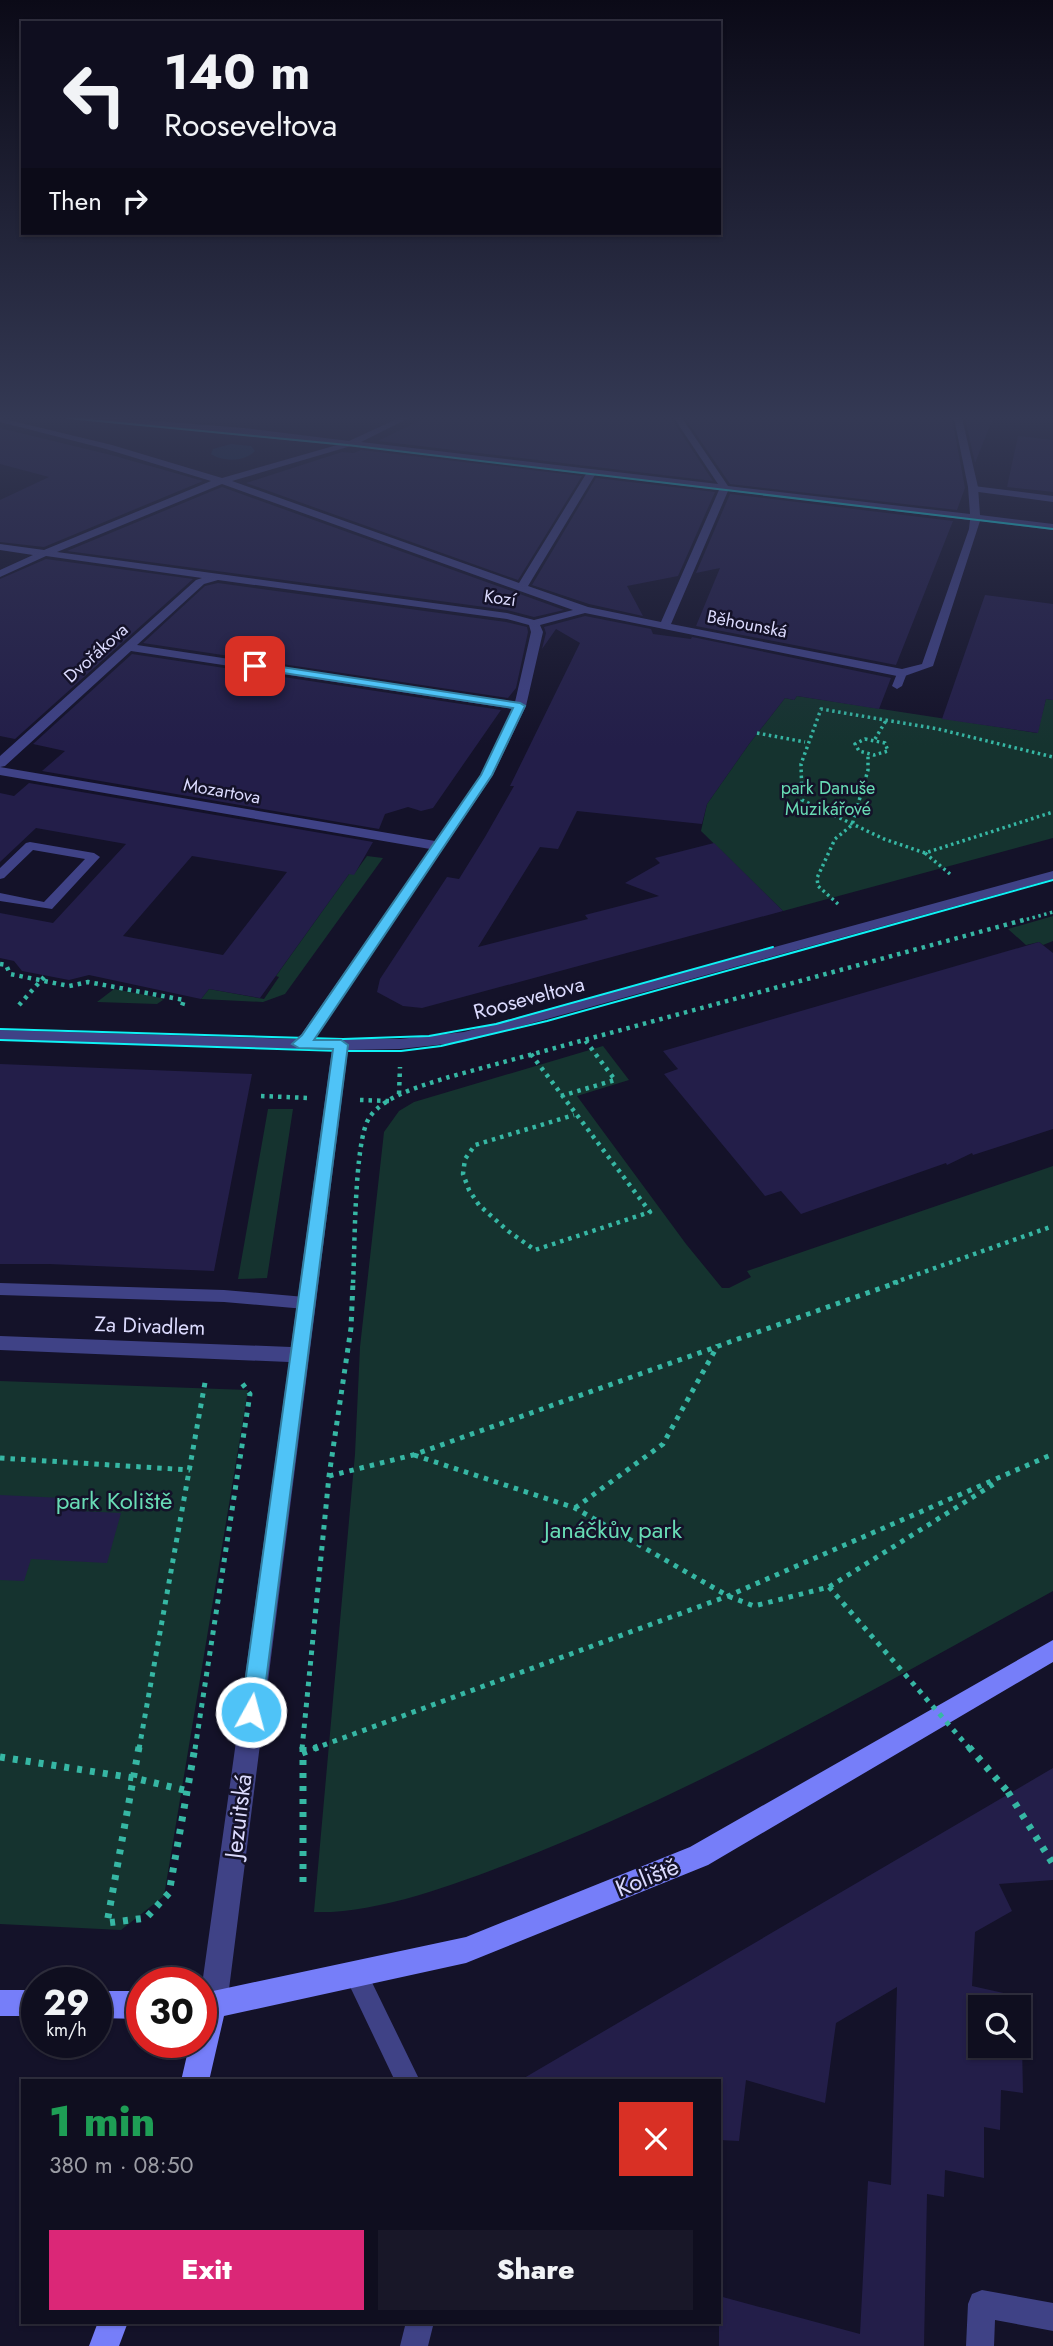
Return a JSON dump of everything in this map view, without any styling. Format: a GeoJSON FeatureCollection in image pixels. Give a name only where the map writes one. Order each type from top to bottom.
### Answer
{"type":"FeatureCollection","features":[{"type":"Feature","properties":{"kind":"main road","name":"Koliště"},"geometry":{"type":"LineString","coordinates":[[217,2003],[466,1950],[699,1856],[1053,1650]]}},
{"type":"Feature","properties":{"kind":"main road"},"geometry":{"type":"LineString","coordinates":[[0,2003],[21,2003]]}},
{"type":"Feature","properties":{"kind":"main road"},"geometry":{"type":"LineString","coordinates":[[195,2079],[199,2058]]}},
{"type":"Feature","properties":{"kind":"main road"},"geometry":{"type":"LineString","coordinates":[[104,2346],[112,2324]]}},
{"type":"Feature","properties":{"kind":"street"},"geometry":{"type":"LineString","coordinates":[[0,574],[104,527]]}},
{"type":"Feature","properties":{"kind":"street","name":"Běhounská"},"geometry":{"type":"LineString","coordinates":[[351,527],[585,610],[902,673]]}},
{"type":"Feature","properties":{"kind":"street"},"geometry":{"type":"LineString","coordinates":[[521,588],[558,527]]}},
{"type":"Feature","properties":{"kind":"street"},"geometry":{"type":"LineString","coordinates":[[664,627],[708,527]]}},
{"type":"Feature","properties":{"kind":"street"},"geometry":{"type":"LineString","coordinates":[[902,673],[927,666],[972,527]]}},
{"type":"Feature","properties":{"kind":"street","name":"Kozí"},"geometry":{"type":"LineString","coordinates":[[0,547],[507,616],[534,623]]}},
{"type":"Feature","properties":{"kind":"street","name":"Dvořákova"},"geometry":{"type":"LineString","coordinates":[[0,763],[200,582],[219,576]]}},
{"type":"Feature","properties":{"kind":"street","name":"Běhounská"},"geometry":{"type":"LineString","coordinates":[[534,623],[585,610]]}},
{"type":"Feature","properties":{"kind":"street"},"geometry":{"type":"LineString","coordinates":[[299,1044],[307,1038],[486,775],[520,706],[537,632],[534,623]]}},
{"type":"Feature","properties":{"kind":"street"},"geometry":{"type":"LineString","coordinates":[[129,647],[520,706]]}},
{"type":"Feature","properties":{"kind":"street","name":"Mozartova"},"geometry":{"type":"LineString","coordinates":[[0,771],[437,846]]}},
{"type":"Feature","properties":{"kind":"street","name":"Rooseveltova"},"geometry":{"type":"LineString","coordinates":[[0,1035],[341,1045],[427,1042],[500,1028],[1053,875]]}},
{"type":"Feature","properties":{"kind":"street","name":"Jezuitská"},"geometry":{"type":"LineString","coordinates":[[212,1967],[341,1045]]}},
{"type":"Feature","properties":{"kind":"street","name":"Za Divadlem"},"geometry":{"type":"LineString","coordinates":[[0,1343],[298,1355]]}},
{"type":"Feature","properties":{"kind":"lane"},"geometry":{"type":"LineString","coordinates":[[897,686],[902,673]]}},
{"type":"Feature","properties":{"kind":"lane"},"geometry":{"type":"LineString","coordinates":[[0,897],[47,906],[94,857],[30,846],[2,870]]}},
{"type":"Feature","properties":{"kind":"lane"},"geometry":{"type":"LineString","coordinates":[[0,1289],[224,1296],[305,1303]]}},
{"type":"Feature","properties":{"kind":"lane"},"geometry":{"type":"LineString","coordinates":[[356,1974],[407,2079]]}},
{"type":"Feature","properties":{"kind":"lane"},"geometry":{"type":"LineString","coordinates":[[980,2346],[982,2304],[1053,2318]]}},
{"type":"Feature","properties":{"kind":"lane"},"geometry":{"type":"LineString","coordinates":[[414,2346],[419,2324]]}},
{"type":"Feature","properties":{"kind":"path"},"geometry":{"type":"LineString","coordinates":[[950,874],[925,853],[852,825],[802,800],[798,778],[805,742],[821,709],[888,714],[1053,757]]}},
{"type":"Feature","properties":{"kind":"path"},"geometry":{"type":"LineString","coordinates":[[876,739],[888,714]]}},
{"type":"Feature","properties":{"kind":"path"},"geometry":{"type":"LineString","coordinates":[[757,733],[805,742]]}},
{"type":"Feature","properties":{"kind":"path"},"geometry":{"type":"LineString","coordinates":[[876,739],[888,746],[888,751],[880,755],[868,754],[859,751],[855,744],[860,740],[876,739]]}},
{"type":"Feature","properties":{"kind":"path"},"geometry":{"type":"LineString","coordinates":[[838,904],[818,886],[817,878],[835,839],[852,825],[868,771],[868,754]]}},
{"type":"Feature","properties":{"kind":"path"},"geometry":{"type":"LineString","coordinates":[[925,853],[1053,812]]}},
{"type":"Feature","properties":{"kind":"path"},"geometry":{"type":"LineString","coordinates":[[303,1890],[302,1753],[329,1476],[351,1328],[360,1150],[369,1118],[399,1094],[531,1054],[1053,912]]}},
{"type":"Feature","properties":{"kind":"path"},"geometry":{"type":"LineString","coordinates":[[0,964],[6,965],[10,974],[41,981],[69,986],[88,982],[184,1000],[181,1009]]}},
{"type":"Feature","properties":{"kind":"path"},"geometry":{"type":"LineString","coordinates":[[19,1005],[45,976]]}},
{"type":"Feature","properties":{"kind":"path"},"geometry":{"type":"LineString","coordinates":[[561,1096],[615,1080],[585,1040]]}},
{"type":"Feature","properties":{"kind":"path"},"geometry":{"type":"LineString","coordinates":[[531,1054],[574,1115],[650,1212],[535,1250],[490,1219],[480,1206],[468,1186],[463,1161],[465,1154],[475,1145],[574,1115]]}},
{"type":"Feature","properties":{"kind":"path"},"geometry":{"type":"LineString","coordinates":[[329,1476],[413,1455],[1053,1226]]}},
{"type":"Feature","properties":{"kind":"path"},"geometry":{"type":"LineString","coordinates":[[575,1508],[663,1444],[718,1344]]}},
{"type":"Feature","properties":{"kind":"path"},"geometry":{"type":"LineString","coordinates":[[217,1377],[206,1377],[107,1923],[146,1918],[169,1894],[188,1791],[250,1394],[238,1379],[228,1378]]}},
{"type":"Feature","properties":{"kind":"path"},"geometry":{"type":"LineString","coordinates":[[302,1753],[728,1596],[1053,1454]]}},
{"type":"Feature","properties":{"kind":"path"},"geometry":{"type":"LineString","coordinates":[[413,1455],[575,1508],[728,1596],[754,1606],[829,1587],[1010,1474]]}},
{"type":"Feature","properties":{"kind":"path"},"geometry":{"type":"LineString","coordinates":[[0,1458],[190,1470]]}},
{"type":"Feature","properties":{"kind":"path"},"geometry":{"type":"LineString","coordinates":[[829,1587],[1008,1792],[1053,1864]]}},
{"type":"Feature","properties":{"kind":"path"},"geometry":{"type":"LineString","coordinates":[[0,1757],[134,1778],[188,1791]]}},
{"type":"Feature","properties":{"kind":"green space","name":"park Danuše Muzikářové"},"geometry":{"type":"Polygon","coordinates":[[[797,696],[1037,733],[1046,699],[1053,700],[1053,838],[783,911],[701,831],[707,804],[749,744],[785,698],[794,700],[797,696]]]}},
{"type":"Feature","properties":{"kind":"green space"},"geometry":{"type":"Polygon","coordinates":[[[367,856],[383,858],[285,994],[263,1002],[201,999],[209,989],[264,999],[279,977],[276,976],[349,874],[354,874],[367,856]]]}},
{"type":"Feature","properties":{"kind":"green space"},"geometry":{"type":"Polygon","coordinates":[[[1053,916],[1053,941],[1043,945],[1039,942],[1026,945],[1008,929],[1053,916]]]}},
{"type":"Feature","properties":{"kind":"green space"},"geometry":{"type":"Polygon","coordinates":[[[114,989],[163,1000],[157,1004],[97,1002],[114,989]]]}},
{"type":"Feature","properties":{"kind":"green space","name":"Janáčkův park"},"geometry":{"type":"Polygon","coordinates":[[[603,1046],[629,1080],[577,1096],[686,1244],[722,1288],[729,1288],[751,1277],[747,1271],[1053,1166],[1053,1591],[788,1736],[583,1833],[490,1871],[415,1896],[364,1908],[314,1912],[355,1454],[360,1347],[384,1132],[399,1111],[414,1102],[603,1046]]]}},
{"type":"Feature","properties":{"kind":"green space"},"geometry":{"type":"Polygon","coordinates":[[[268,1109],[293,1109],[267,1278],[238,1279],[268,1109]]]}},
{"type":"Feature","properties":{"kind":"green space","name":"park Koliště"},"geometry":{"type":"Polygon","coordinates":[[[0,1381],[248,1390],[164,1896],[121,1930],[0,1924],[0,1381]]]}},
{"type":"Feature","properties":{"kind":"building"},"geometry":{"type":"Polygon","coordinates":[[[0,527],[91,527],[44,547],[0,542],[0,527]]]}},
{"type":"Feature","properties":{"kind":"building"},"geometry":{"type":"Polygon","coordinates":[[[124,527],[335,527],[564,610],[534,617],[507,610],[67,551],[124,527]]]}},
{"type":"Feature","properties":{"kind":"building"},"geometry":{"type":"Polygon","coordinates":[[[371,527],[550,527],[518,580],[371,527]]]}},
{"type":"Feature","properties":{"kind":"building"},"geometry":{"type":"Polygon","coordinates":[[[566,527],[699,527],[678,576],[627,586],[643,616],[589,604],[532,585],[566,527]]]}},
{"type":"Feature","properties":{"kind":"building"},"geometry":{"type":"Polygon","coordinates":[[[716,527],[950,527],[896,665],[696,626],[720,568],[696,573],[716,527]]]}},
{"type":"Feature","properties":{"kind":"building"},"geometry":{"type":"Polygon","coordinates":[[[46,559],[193,579],[15,739],[0,736],[0,579],[46,559]]]}},
{"type":"Feature","properties":{"kind":"building"},"geometry":{"type":"Polygon","coordinates":[[[218,583],[527,627],[516,688],[508,698],[143,643],[205,586],[218,583]]]}},
{"type":"Feature","properties":{"kind":"building"},"geometry":{"type":"Polygon","coordinates":[[[985,595],[1053,604],[1053,700],[1046,699],[1038,733],[942,719],[985,595]]]}},
{"type":"Feature","properties":{"kind":"building"},"geometry":{"type":"Polygon","coordinates":[[[585,616],[651,629],[653,634],[692,637],[891,678],[879,709],[797,696],[794,700],[785,698],[707,804],[702,824],[577,811],[558,849],[540,847],[478,947],[588,919],[585,915],[659,896],[625,883],[660,863],[655,858],[714,843],[783,911],[422,1008],[403,1006],[377,992],[380,979],[447,877],[459,879],[485,837],[514,786],[510,786],[580,643],[556,629],[542,649],[546,633],[544,627],[585,616]]]}},
{"type":"Feature","properties":{"kind":"building"},"geometry":{"type":"Polygon","coordinates":[[[132,654],[501,710],[433,808],[421,811],[408,807],[385,814],[379,829],[42,771],[65,751],[33,744],[132,654]]]}},
{"type":"Feature","properties":{"kind":"building"},"geometry":{"type":"Polygon","coordinates":[[[29,783],[373,842],[354,875],[349,874],[260,998],[209,989],[201,999],[89,975],[69,980],[22,971],[14,961],[0,958],[0,913],[53,923],[126,844],[36,828],[0,862],[0,793],[14,796],[29,783]],[[192,856],[123,936],[223,955],[287,872],[192,856]]]}},
{"type":"Feature","properties":{"kind":"building"},"geometry":{"type":"Polygon","coordinates":[[[1039,942],[1053,953],[1053,1129],[973,1155],[972,1153],[947,1165],[946,1163],[801,1214],[781,1191],[765,1196],[664,1074],[678,1069],[663,1051],[1039,942]]]}},
{"type":"Feature","properties":{"kind":"building"},"geometry":{"type":"Polygon","coordinates":[[[0,1064],[252,1074],[214,1271],[0,1264],[0,1064]]]}},
{"type":"Feature","properties":{"kind":"building"},"geometry":{"type":"Polygon","coordinates":[[[0,1495],[83,1499],[79,1511],[121,1513],[107,1563],[31,1559],[24,1581],[0,1580],[0,1495]]]}},
{"type":"Feature","properties":{"kind":"building"},"geometry":{"type":"Polygon","coordinates":[[[1053,1768],[1053,1880],[999,1884],[1012,1911],[975,1932],[972,1986],[1012,1995],[968,1995],[968,2058],[1022,2058],[1023,2093],[1001,2090],[1000,2130],[984,2127],[984,2178],[945,2170],[944,2197],[927,2194],[924,2346],[719,2346],[721,2297],[860,2334],[868,2181],[891,2185],[897,1987],[836,2023],[825,2103],[746,2080],[739,2141],[721,2140],[721,2079],[522,2079],[1053,1768]]]}},
{"type":"Feature","properties":{"kind":"tram line"},"geometry":{"type":"LineString","coordinates":[[1040,527],[1053,529]]}},
{"type":"Feature","properties":{"kind":"tram line"},"geometry":{"type":"LineString","coordinates":[[0,1040],[340,1051],[401,1051],[441,1046],[547,1021],[1053,880]]}},
{"type":"Feature","properties":{"kind":"tram line"},"geometry":{"type":"LineString","coordinates":[[0,1029],[343,1039],[429,1036],[496,1024],[773,947]]}},
{"type":"Feature","properties":{"kind":"route"},"geometry":{"type":"LineString","coordinates":[[251,1712],[341,1045],[299,1044],[307,1038],[486,775],[520,706],[255,666]]}}]}
